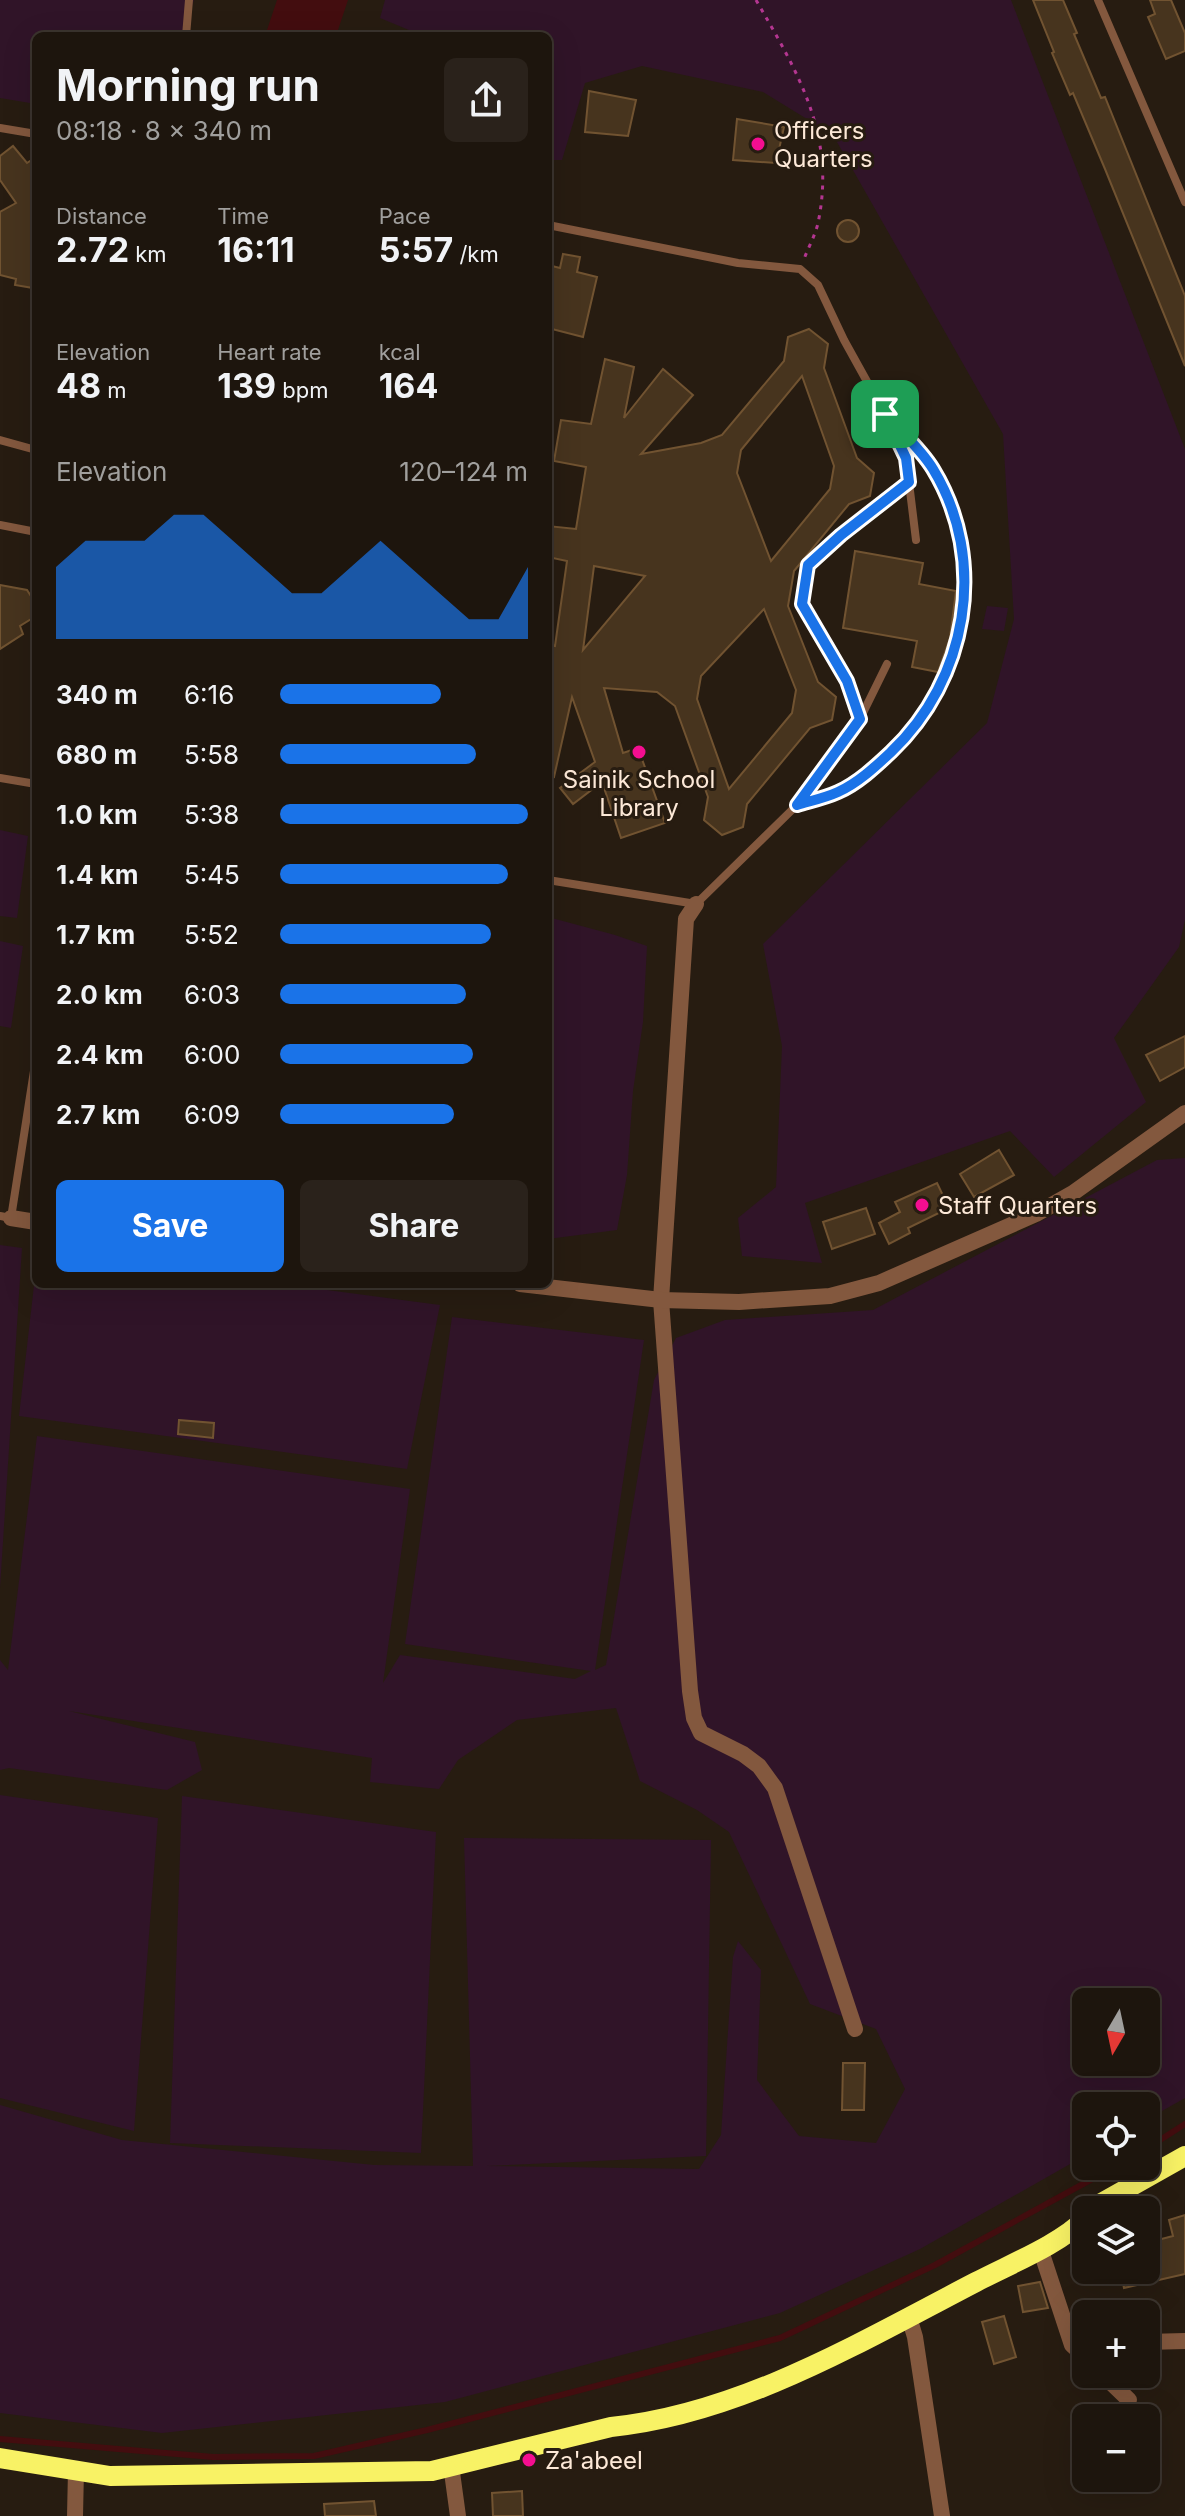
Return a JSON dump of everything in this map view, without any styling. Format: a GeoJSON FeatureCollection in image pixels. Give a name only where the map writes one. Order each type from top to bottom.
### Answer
{"type":"FeatureCollection","features":[{"type":"Feature","properties":{"kind":"main road"},"geometry":{"type":"LineString","coordinates":[[1116,2196],[1185,2156]]}},
{"type":"Feature","properties":{"kind":"main road"},"geometry":{"type":"LineString","coordinates":[[611,2427],[635,2416],[743,2383],[811,2354],[910,2306],[1072,2216]]}},
{"type":"Feature","properties":{"kind":"main road"},"geometry":{"type":"LineString","coordinates":[[0,2458],[125,2476],[432,2471],[611,2427],[637,2424],[759,2390],[840,2354],[1040,2248],[1072,2224]]}},
{"type":"Feature","properties":{"kind":"street"},"geometry":{"type":"LineString","coordinates":[[696,904],[686,919],[661,1300],[694,1718],[701,1733],[743,1754],[759,1766],[775,1788],[855,2029]]}},
{"type":"Feature","properties":{"kind":"street"},"geometry":{"type":"LineString","coordinates":[[552,1288],[661,1300],[739,1302],[830,1296],[879,1283],[1036,1214],[1073,1193],[1185,1113]]}},
{"type":"Feature","properties":{"kind":"street"},"geometry":{"type":"LineString","coordinates":[[6,1217],[32,1221]]}},
{"type":"Feature","properties":{"kind":"street"},"geometry":{"type":"LineString","coordinates":[[1040,2248],[1072,2327]]}},
{"type":"Feature","properties":{"kind":"street"},"geometry":{"type":"LineString","coordinates":[[909,2317],[915,2337],[942,2516]]}},
{"type":"Feature","properties":{"kind":"street"},"geometry":{"type":"LineString","coordinates":[[1160,2342],[1185,2341]]}},
{"type":"Feature","properties":{"kind":"street"},"geometry":{"type":"LineString","coordinates":[[1117,2388],[1129,2400]]}},
{"type":"Feature","properties":{"kind":"street"},"geometry":{"type":"LineString","coordinates":[[451,2465],[458,2516]]}},
{"type":"Feature","properties":{"kind":"street"},"geometry":{"type":"LineString","coordinates":[[75,2516],[76,2470]]}},
{"type":"Feature","properties":{"kind":"lane"},"geometry":{"type":"LineString","coordinates":[[186,32],[189,0]]}},
{"type":"Feature","properties":{"kind":"lane"},"geometry":{"type":"LineString","coordinates":[[1098,0],[1185,202]]}},
{"type":"Feature","properties":{"kind":"lane"},"geometry":{"type":"LineString","coordinates":[[0,128],[32,133]]}},
{"type":"Feature","properties":{"kind":"lane"},"geometry":{"type":"LineString","coordinates":[[552,226],[738,263],[800,269],[818,285],[906,458],[916,540]]}},
{"type":"Feature","properties":{"kind":"lane"},"geometry":{"type":"LineString","coordinates":[[797,805],[837,793],[872,770],[903,741],[929,707],[949,669],[962,621],[966,580],[961,543],[949,500],[933,467],[885,414]]}},
{"type":"Feature","properties":{"kind":"lane"},"geometry":{"type":"LineString","coordinates":[[0,440],[32,449]]}},
{"type":"Feature","properties":{"kind":"lane"},"geometry":{"type":"LineString","coordinates":[[860,719],[847,681],[802,604],[808,565],[909,482]]}},
{"type":"Feature","properties":{"kind":"lane"},"geometry":{"type":"LineString","coordinates":[[0,525],[32,531]]}},
{"type":"Feature","properties":{"kind":"lane"},"geometry":{"type":"LineString","coordinates":[[552,881],[696,904],[797,805],[860,719],[887,664]]}},
{"type":"Feature","properties":{"kind":"lane"},"geometry":{"type":"LineString","coordinates":[[0,778],[32,783]]}},
{"type":"Feature","properties":{"kind":"lane"},"geometry":{"type":"LineString","coordinates":[[6,1217],[32,1079]]}},
{"type":"Feature","properties":{"kind":"path"},"geometry":{"type":"LineString","coordinates":[[756,0],[800,77],[820,138],[819,220],[800,269]]}},
{"type":"Feature","properties":{"kind":"shaded area"},"geometry":{"type":"Polygon","coordinates":[[[0,0],[194,0],[183,32],[32,32],[32,103],[0,98],[0,0]]]}},
{"type":"Feature","properties":{"kind":"shaded area"},"geometry":{"type":"Polygon","coordinates":[[[277,0],[348,0],[337,32],[266,32],[277,0]]]}},
{"type":"Feature","properties":{"kind":"shaded area"},"geometry":{"type":"Polygon","coordinates":[[[385,0],[1011,0],[1185,449],[1185,920],[1179,947],[1114,1038],[1146,1102],[1054,1177],[1010,1131],[805,1203],[822,1263],[742,1256],[738,1218],[776,1187],[782,1046],[763,944],[987,723],[1014,619],[1003,434],[833,135],[763,92],[642,66],[585,83],[562,160],[552,160],[552,32],[414,32],[380,18],[385,0]]]}},
{"type":"Feature","properties":{"kind":"shaded area"},"geometry":{"type":"Polygon","coordinates":[[[987,606],[1008,608],[1004,631],[982,629],[987,606]]]}},
{"type":"Feature","properties":{"kind":"shaded area"},"geometry":{"type":"Polygon","coordinates":[[[0,830],[28,836],[17,918],[0,916],[0,830]]]}},
{"type":"Feature","properties":{"kind":"shaded area"},"geometry":{"type":"Polygon","coordinates":[[[552,918],[647,946],[643,1022],[633,1091],[627,1175],[617,1230],[552,1238],[552,918]]]}},
{"type":"Feature","properties":{"kind":"shaded area"},"geometry":{"type":"Polygon","coordinates":[[[0,941],[23,946],[11,1028],[0,1026],[0,941]]]}},
{"type":"Feature","properties":{"kind":"shaded area"},"geometry":{"type":"Polygon","coordinates":[[[1185,1158],[1185,2098],[1160,2112],[1160,2092],[1072,2092],[1072,2163],[920,2249],[780,2313],[445,2402],[162,2433],[0,2413],[0,2105],[122,2140],[374,2165],[473,2166],[464,1838],[711,1840],[706,2156],[486,2166],[699,2169],[721,2135],[733,1957],[738,1941],[761,1970],[757,2080],[799,2136],[876,2143],[905,2089],[876,2029],[810,2004],[729,1832],[697,1810],[640,1781],[616,1708],[517,1720],[458,1760],[439,1789],[370,1782],[372,1758],[69,1711],[195,1742],[202,1770],[167,1790],[9,1768],[0,1770],[0,1660],[8,1670],[37,1436],[410,1489],[383,1683],[400,1655],[575,1679],[591,1671],[405,1644],[452,1317],[644,1340],[595,1670],[606,1665],[654,1380],[676,1338],[725,1320],[873,1310],[1157,1160],[1185,1158]]]}},
{"type":"Feature","properties":{"kind":"shaded area"},"geometry":{"type":"Polygon","coordinates":[[[0,1245],[22,1248],[0,1588],[0,1245]]]}},
{"type":"Feature","properties":{"kind":"shaded area"},"geometry":{"type":"Polygon","coordinates":[[[34,1288],[312,1288],[440,1305],[407,1469],[19,1416],[34,1288]]]}},
{"type":"Feature","properties":{"kind":"shaded area"},"geometry":{"type":"Polygon","coordinates":[[[0,1795],[158,1818],[134,2131],[0,2098],[0,1795]]]}},
{"type":"Feature","properties":{"kind":"shaded area"},"geometry":{"type":"Polygon","coordinates":[[[182,1796],[436,1832],[421,2153],[170,2143],[182,1796]]]}},
{"type":"Feature","properties":{"kind":"building"},"geometry":{"type":"Polygon","coordinates":[[[1033,0],[1063,0],[1101,98],[1105,97],[1185,296],[1185,366],[1073,93],[1070,95],[1052,53],[1033,0]]]}},
{"type":"Feature","properties":{"kind":"building"},"geometry":{"type":"Polygon","coordinates":[[[1150,0],[1171,0],[1185,33],[1185,51],[1166,59],[1148,17],[1155,14],[1150,0]]]}},
{"type":"Feature","properties":{"kind":"building"},"geometry":{"type":"Polygon","coordinates":[[[589,91],[636,100],[628,136],[585,132],[589,91]]]}},
{"type":"Feature","properties":{"kind":"building","name":"Officers Quarters"},"geometry":{"type":"Polygon","coordinates":[[[737,119],[784,127],[776,163],[733,160],[737,119]]]}},
{"type":"Feature","properties":{"kind":"building"},"geometry":{"type":"Polygon","coordinates":[[[13,146],[27,163],[32,160],[32,288],[15,285],[16,279],[0,275],[0,212],[16,203],[0,180],[0,156],[13,146]]]}},
{"type":"Feature","properties":{"kind":"building"},"geometry":{"type":"Polygon","coordinates":[[[848,220],[859,231],[848,242],[837,231],[848,220]]]}},
{"type":"Feature","properties":{"kind":"building"},"geometry":{"type":"Polygon","coordinates":[[[563,254],[580,257],[577,272],[597,277],[583,337],[552,329],[552,266],[560,268],[563,254]]]}},
{"type":"Feature","properties":{"kind":"building"},"geometry":{"type":"Polygon","coordinates":[[[809,329],[828,344],[824,368],[857,458],[874,473],[870,496],[849,504],[794,571],[788,606],[818,682],[836,697],[832,720],[810,728],[747,804],[743,827],[722,835],[704,820],[708,797],[675,706],[657,692],[604,688],[623,753],[638,748],[665,823],[621,838],[602,782],[573,804],[560,788],[595,762],[572,697],[552,777],[552,646],[555,646],[567,561],[552,558],[552,526],[576,529],[586,467],[554,461],[561,420],[591,424],[605,359],[634,367],[624,418],[663,369],[693,395],[641,454],[701,443],[722,435],[784,361],[788,337],[809,329]],[[802,376],[741,450],[737,473],[771,561],[830,489],[834,466],[802,376]],[[594,566],[583,650],[645,576],[594,566]],[[764,609],[701,676],[697,699],[729,789],[792,713],[796,690],[764,609]]]}},
{"type":"Feature","properties":{"kind":"building"},"geometry":{"type":"Polygon","coordinates":[[[855,551],[923,563],[919,584],[956,591],[950,638],[938,672],[912,667],[917,641],[843,628],[855,551]]]}},
{"type":"Feature","properties":{"kind":"building"},"geometry":{"type":"Polygon","coordinates":[[[0,585],[27,590],[32,598],[32,618],[20,626],[23,634],[0,649],[0,585]]]}},
{"type":"Feature","properties":{"kind":"building"},"geometry":{"type":"Polygon","coordinates":[[[1185,1036],[1185,1067],[1160,1081],[1146,1055],[1185,1036]]]}},
{"type":"Feature","properties":{"kind":"building","name":"Staff Quarters"},"geometry":{"type":"Polygon","coordinates":[[[999,1150],[1014,1175],[974,1197],[960,1174],[999,1150]]]}},
{"type":"Feature","properties":{"kind":"building","name":"Staff Quarters"},"geometry":{"type":"Polygon","coordinates":[[[937,1183],[949,1208],[908,1228],[910,1233],[889,1244],[879,1223],[900,1212],[895,1202],[937,1183]]]}},
{"type":"Feature","properties":{"kind":"building","name":"Staff Quarters"},"geometry":{"type":"Polygon","coordinates":[[[866,1208],[875,1234],[832,1249],[823,1222],[866,1208]]]}},
{"type":"Feature","properties":{"kind":"building"},"geometry":{"type":"Polygon","coordinates":[[[179,1420],[214,1423],[213,1438],[178,1434],[179,1420]]]}},
{"type":"Feature","properties":{"kind":"building"},"geometry":{"type":"Polygon","coordinates":[[[843,2063],[865,2063],[864,2110],[842,2110],[843,2063]]]}},
{"type":"Feature","properties":{"kind":"building"},"geometry":{"type":"Polygon","coordinates":[[[1185,2215],[1185,2274],[1160,2280],[1160,2239],[1173,2236],[1169,2220],[1185,2215]]]}},
{"type":"Feature","properties":{"kind":"building"},"geometry":{"type":"Polygon","coordinates":[[[1040,2282],[1048,2308],[1023,2312],[1018,2286],[1040,2282]]]}},
{"type":"Feature","properties":{"kind":"building"},"geometry":{"type":"Polygon","coordinates":[[[1004,2316],[1016,2357],[994,2364],[982,2322],[1004,2316]]]}},
{"type":"Feature","properties":{"kind":"building"},"geometry":{"type":"Polygon","coordinates":[[[522,2491],[523,2516],[493,2516],[492,2493],[522,2491]]]}},
{"type":"Feature","properties":{"kind":"building"},"geometry":{"type":"Polygon","coordinates":[[[374,2501],[376,2516],[325,2516],[324,2504],[374,2501]]]}},
{"type":"Feature","properties":{"kind":"waterway"},"geometry":{"type":"LineString","coordinates":[[1160,2140],[1185,2124]]}},
{"type":"Feature","properties":{"kind":"waterway"},"geometry":{"type":"LineString","coordinates":[[0,2439],[213,2457],[314,2456],[427,2430],[780,2338],[935,2265],[1090,2180]]}},
{"type":"Feature","properties":{"kind":"place","name":"Officers Quarters"},"geometry":{"type":"Point","coordinates":[758,144]}},
{"type":"Feature","properties":{"kind":"place","name":"Sainik School Library"},"geometry":{"type":"Point","coordinates":[639,752]}},
{"type":"Feature","properties":{"kind":"place","name":"Staff Quarters"},"geometry":{"type":"Point","coordinates":[922,1205]}},
{"type":"Feature","properties":{"kind":"place","name":"Za'abeel"},"geometry":{"type":"Point","coordinates":[529,2460]}},
{"type":"Feature","properties":{"kind":"route"},"geometry":{"type":"LineString","coordinates":[[885,414],[933,467],[949,500],[961,543],[966,580],[962,621],[949,669],[929,707],[903,741],[872,770],[837,793],[797,805],[860,719],[847,681],[802,604],[808,565],[909,482],[906,458],[885,414]]}}]}
